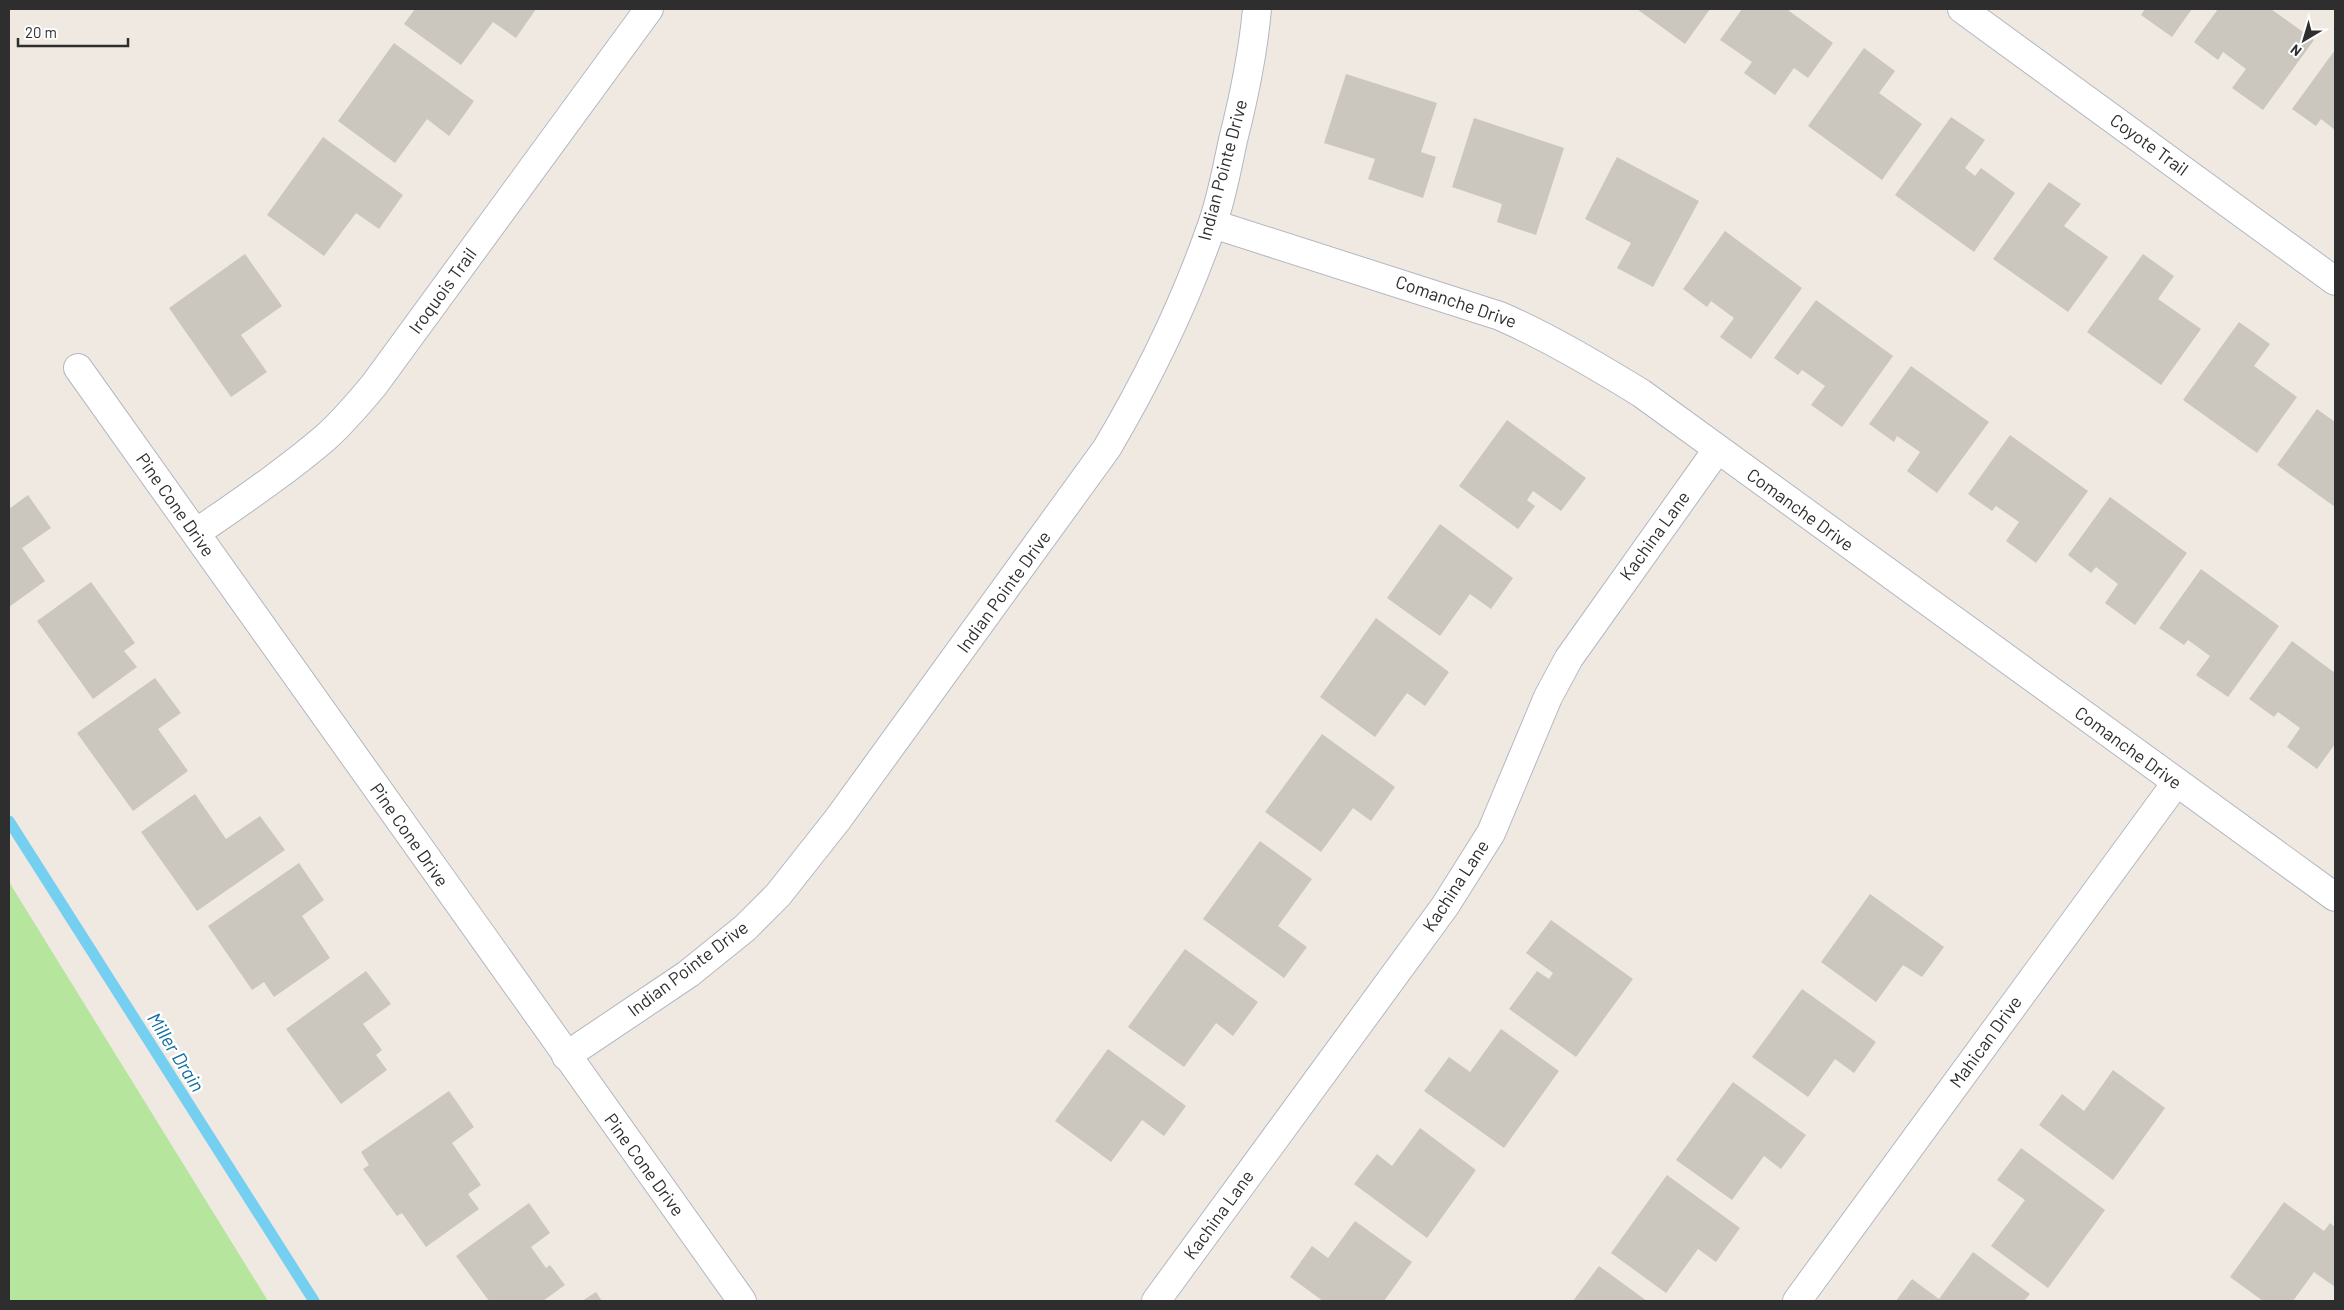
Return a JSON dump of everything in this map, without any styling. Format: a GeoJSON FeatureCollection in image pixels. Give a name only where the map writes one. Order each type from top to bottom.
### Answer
{"type":"FeatureCollection","features":[{"type":"Feature","properties":{"kind":"street","name":"Iroquois Trail"},"geometry":{"type":"LineString","coordinates":[[196,533],[267,483],[325,438],[362,399],[649,9]]}},
{"type":"Feature","properties":{"kind":"street","name":"Indian Pointe Drive"},"geometry":{"type":"LineString","coordinates":[[566,1056],[688,974],[745,928],[778,895],[808,858],[1019,572],[1107,448],[1139,393],[1164,343],[1213,224],[1242,106],[1257,9]]}},
{"type":"Feature","properties":{"kind":"street","name":"Coyote Trail"},"geometry":{"type":"LineString","coordinates":[[1962,9],[2335,281]]}},
{"type":"Feature","properties":{"kind":"street","name":"Comanche Drive"},"geometry":{"type":"LineString","coordinates":[[1213,224],[1500,316],[1543,335],[1641,393],[2335,897]]}},
{"type":"Feature","properties":{"kind":"street","name":"Pine Cone Drive"},"geometry":{"type":"LineString","coordinates":[[78,368],[742,1301]]}},
{"type":"Feature","properties":{"kind":"street","name":"Kachina Lane"},"geometry":{"type":"LineString","coordinates":[[1156,1301],[1439,914],[1472,865],[1491,833],[1548,697],[1569,658],[1717,450]]}},
{"type":"Feature","properties":{"kind":"street","name":"Mahican Drive"},"geometry":{"type":"LineString","coordinates":[[1797,1301],[2176,783]]}},
{"type":"Feature","properties":{"kind":"green space"},"geometry":{"type":"Polygon","coordinates":[[[9,882],[268,1301],[9,1301],[9,882]]]}},
{"type":"Feature","properties":{"kind":"building"},"geometry":{"type":"Polygon","coordinates":[[[415,9],[536,9],[516,38],[493,22],[461,65],[404,24],[415,9]]]}},
{"type":"Feature","properties":{"kind":"building"},"geometry":{"type":"Polygon","coordinates":[[[1637,9],[1710,9],[1685,44],[1637,9]]]}},
{"type":"Feature","properties":{"kind":"building"},"geometry":{"type":"Polygon","coordinates":[[[1742,9],[1789,9],[1833,43],[1808,78],[1794,68],[1775,95],[1744,73],[1752,62],[1720,40],[1742,9]]]}},
{"type":"Feature","properties":{"kind":"building"},"geometry":{"type":"Polygon","coordinates":[[[2145,9],[2192,9],[2172,37],[2141,15],[2145,9]]]}},
{"type":"Feature","properties":{"kind":"building"},"geometry":{"type":"Polygon","coordinates":[[[2218,9],[2271,9],[2314,40],[2263,110],[2232,88],[2246,69],[2223,52],[2218,60],[2194,42],[2218,9]]]}},
{"type":"Feature","properties":{"kind":"building"},"geometry":{"type":"Polygon","coordinates":[[[394,43],[474,101],[449,136],[427,119],[395,163],[338,121],[394,43]]]}},
{"type":"Feature","properties":{"kind":"building"},"geometry":{"type":"Polygon","coordinates":[[[1864,48],[1895,71],[1879,93],[1922,124],[1882,180],[1808,126],[1864,48]]]}},
{"type":"Feature","properties":{"kind":"building"},"geometry":{"type":"Polygon","coordinates":[[[2335,50],[2335,130],[2321,119],[2316,126],[2292,109],[2335,50]]]}},
{"type":"Feature","properties":{"kind":"building"},"geometry":{"type":"Polygon","coordinates":[[[1346,74],[1437,103],[1421,152],[1436,157],[1423,198],[1368,179],[1375,159],[1324,143],[1346,74]]]}},
{"type":"Feature","properties":{"kind":"building"},"geometry":{"type":"Polygon","coordinates":[[[1951,117],[1985,140],[1965,168],[1975,176],[1981,168],[2015,193],[1974,252],[1895,195],[1951,117]]]}},
{"type":"Feature","properties":{"kind":"building"},"geometry":{"type":"Polygon","coordinates":[[[1474,118],[1564,148],[1536,235],[1497,222],[1502,204],[1452,187],[1474,118]]]}},
{"type":"Feature","properties":{"kind":"building"},"geometry":{"type":"Polygon","coordinates":[[[323,137],[403,195],[379,229],[356,213],[324,256],[267,215],[323,137]]]}},
{"type":"Feature","properties":{"kind":"building"},"geometry":{"type":"Polygon","coordinates":[[[1617,157],[1699,201],[1653,287],[1617,268],[1631,243],[1585,219],[1617,157]]]}},
{"type":"Feature","properties":{"kind":"building"},"geometry":{"type":"Polygon","coordinates":[[[2049,182],[2081,204],[2064,226],[2108,257],[2068,312],[1993,259],[2049,182]]]}},
{"type":"Feature","properties":{"kind":"building"},"geometry":{"type":"Polygon","coordinates":[[[1725,231],[1802,288],[1751,359],[1720,337],[1734,318],[1711,301],[1707,307],[1683,289],[1725,231]]]}},
{"type":"Feature","properties":{"kind":"building"},"geometry":{"type":"Polygon","coordinates":[[[245,254],[282,306],[241,335],[267,372],[231,397],[169,308],[245,254]]]}},
{"type":"Feature","properties":{"kind":"building"},"geometry":{"type":"Polygon","coordinates":[[[2143,254],[2174,276],[2158,299],[2201,329],[2161,385],[2087,332],[2143,254]]]}},
{"type":"Feature","properties":{"kind":"building"},"geometry":{"type":"Polygon","coordinates":[[[1816,300],[1893,356],[1842,427],[1811,405],[1825,386],[1802,370],[1798,375],[1774,358],[1816,300]]]}},
{"type":"Feature","properties":{"kind":"building"},"geometry":{"type":"Polygon","coordinates":[[[2239,322],[2270,344],[2254,366],[2297,397],[2257,453],[2183,400],[2239,322]]]}},
{"type":"Feature","properties":{"kind":"building"},"geometry":{"type":"Polygon","coordinates":[[[1911,366],[1989,422],[1937,493],[1907,471],[1920,452],[1897,436],[1894,442],[1869,424],[1911,366]]]}},
{"type":"Feature","properties":{"kind":"building"},"geometry":{"type":"Polygon","coordinates":[[[2317,409],[2335,422],[2335,507],[2277,465],[2317,409]]]}},
{"type":"Feature","properties":{"kind":"building"},"geometry":{"type":"Polygon","coordinates":[[[1507,420],[1586,478],[1561,511],[1533,491],[1527,500],[1535,506],[1518,529],[1459,486],[1507,420]]]}},
{"type":"Feature","properties":{"kind":"building"},"geometry":{"type":"Polygon","coordinates":[[[2010,435],[2088,491],[2036,563],[2006,541],[2019,522],[1996,506],[1992,511],[1968,494],[2010,435]]]}},
{"type":"Feature","properties":{"kind":"building"},"geometry":{"type":"Polygon","coordinates":[[[28,495],[51,528],[22,548],[45,581],[9,607],[9,509],[28,495]]]}},
{"type":"Feature","properties":{"kind":"building"},"geometry":{"type":"Polygon","coordinates":[[[2110,497],[2187,553],[2135,625],[2105,603],[2118,584],[2096,567],[2091,573],[2068,555],[2110,497]]]}},
{"type":"Feature","properties":{"kind":"building"},"geometry":{"type":"Polygon","coordinates":[[[1440,524],[1513,578],[1491,609],[1470,594],[1440,636],[1387,598],[1440,524]]]}},
{"type":"Feature","properties":{"kind":"building"},"geometry":{"type":"Polygon","coordinates":[[[2201,569],[2279,626],[2228,697],[2196,675],[2210,656],[2188,640],[2184,645],[2159,628],[2201,569]]]}},
{"type":"Feature","properties":{"kind":"building"},"geometry":{"type":"Polygon","coordinates":[[[91,582],[135,643],[124,651],[137,667],[93,699],[37,621],[91,582]]]}},
{"type":"Feature","properties":{"kind":"building"},"geometry":{"type":"Polygon","coordinates":[[[1376,618],[1449,672],[1425,706],[1407,693],[1375,737],[1320,697],[1376,618]]]}},
{"type":"Feature","properties":{"kind":"building"},"geometry":{"type":"Polygon","coordinates":[[[2292,641],[2335,673],[2335,744],[2317,769],[2287,747],[2300,728],[2278,712],[2274,717],[2249,699],[2292,641]]]}},
{"type":"Feature","properties":{"kind":"building"},"geometry":{"type":"Polygon","coordinates":[[[155,678],[181,713],[158,729],[188,771],[133,811],[77,733],[155,678]]]}},
{"type":"Feature","properties":{"kind":"building"},"geometry":{"type":"Polygon","coordinates":[[[1322,734],[1395,787],[1371,821],[1353,808],[1321,852],[1265,812],[1322,734]]]}},
{"type":"Feature","properties":{"kind":"building"},"geometry":{"type":"Polygon","coordinates":[[[195,794],[226,839],[260,816],[285,850],[197,911],[141,832],[195,794]]]}},
{"type":"Feature","properties":{"kind":"building"},"geometry":{"type":"Polygon","coordinates":[[[1260,841],[1312,879],[1278,926],[1307,947],[1284,978],[1203,919],[1260,841]]]}},
{"type":"Feature","properties":{"kind":"building"},"geometry":{"type":"Polygon","coordinates":[[[299,863],[324,900],[302,916],[330,958],[274,997],[264,982],[252,990],[208,926],[299,863]]]}},
{"type":"Feature","properties":{"kind":"building"},"geometry":{"type":"Polygon","coordinates":[[[1870,894],[1944,947],[1922,977],[1903,965],[1876,1002],[1821,962],[1870,894]]]}},
{"type":"Feature","properties":{"kind":"building"},"geometry":{"type":"Polygon","coordinates":[[[1551,920],[1633,979],[1576,1057],[1509,1009],[1537,971],[1549,979],[1553,973],[1526,953],[1551,920]]]}},
{"type":"Feature","properties":{"kind":"building"},"geometry":{"type":"Polygon","coordinates":[[[1185,949],[1258,1002],[1233,1036],[1216,1023],[1184,1067],[1128,1027],[1185,949]]]}},
{"type":"Feature","properties":{"kind":"building"},"geometry":{"type":"Polygon","coordinates":[[[366,971],[391,1004],[363,1024],[382,1050],[376,1055],[387,1070],[341,1104],[286,1029],[366,971]]]}},
{"type":"Feature","properties":{"kind":"building"},"geometry":{"type":"Polygon","coordinates":[[[1802,989],[1876,1042],[1854,1073],[1835,1059],[1808,1097],[1752,1057],[1802,989]]]}},
{"type":"Feature","properties":{"kind":"building"},"geometry":{"type":"Polygon","coordinates":[[[1501,1029],[1559,1071],[1504,1148],[1424,1091],[1449,1057],[1470,1072],[1501,1029]]]}},
{"type":"Feature","properties":{"kind":"building"},"geometry":{"type":"Polygon","coordinates":[[[1108,1049],[1186,1106],[1164,1136],[1142,1120],[1111,1162],[1055,1121],[1108,1049]]]}},
{"type":"Feature","properties":{"kind":"building"},"geometry":{"type":"Polygon","coordinates":[[[2113,1070],[2165,1108],[2113,1180],[2039,1125],[2062,1094],[2084,1111],[2113,1070]]]}},
{"type":"Feature","properties":{"kind":"building"},"geometry":{"type":"Polygon","coordinates":[[[1733,1082],[1806,1135],[1781,1169],[1764,1156],[1732,1200],[1676,1160],[1733,1082]]]}},
{"type":"Feature","properties":{"kind":"building"},"geometry":{"type":"Polygon","coordinates":[[[449,1091],[474,1127],[452,1143],[481,1185],[468,1194],[479,1209],[426,1247],[402,1213],[397,1216],[363,1169],[369,1165],[361,1152],[449,1091]]]}},
{"type":"Feature","properties":{"kind":"building"},"geometry":{"type":"Polygon","coordinates":[[[1420,1128],[1476,1170],[1427,1238],[1354,1184],[1377,1154],[1392,1166],[1420,1128]]]}},
{"type":"Feature","properties":{"kind":"building"},"geometry":{"type":"Polygon","coordinates":[[[2021,1148],[2105,1210],[2048,1288],[1991,1246],[2025,1200],[1997,1180],[2021,1148]]]}},
{"type":"Feature","properties":{"kind":"building"},"geometry":{"type":"Polygon","coordinates":[[[1667,1175],[1740,1228],[1716,1262],[1698,1249],[1666,1293],[1611,1253],[1667,1175]]]}},
{"type":"Feature","properties":{"kind":"building"},"geometry":{"type":"Polygon","coordinates":[[[2284,1202],[2324,1231],[2330,1223],[2335,1227],[2335,1287],[2314,1272],[2293,1301],[2263,1301],[2230,1277],[2284,1202]]]}},
{"type":"Feature","properties":{"kind":"building"},"geometry":{"type":"Polygon","coordinates":[[[529,1203],[550,1233],[531,1247],[546,1268],[550,1265],[565,1285],[543,1301],[489,1301],[456,1256],[529,1203]]]}},
{"type":"Feature","properties":{"kind":"building"},"geometry":{"type":"Polygon","coordinates":[[[1355,1221],[1412,1262],[1384,1301],[1323,1301],[1290,1277],[1312,1246],[1328,1258],[1355,1221]]]}},
{"type":"Feature","properties":{"kind":"building"},"geometry":{"type":"Polygon","coordinates":[[[1973,1252],[2030,1294],[2024,1301],[1896,1301],[1912,1279],[1939,1299],[1973,1252]]]}},
{"type":"Feature","properties":{"kind":"building"},"geometry":{"type":"Polygon","coordinates":[[[1599,1266],[1647,1301],[1573,1301],[1599,1266]]]}},
{"type":"Feature","properties":{"kind":"building"},"geometry":{"type":"Polygon","coordinates":[[[596,1292],[602,1301],[582,1301],[596,1292]]]}},
{"type":"Feature","properties":{"kind":"waterway","name":"Miller Drain"},"geometry":{"type":"LineString","coordinates":[[9,821],[314,1301]]}}]}
